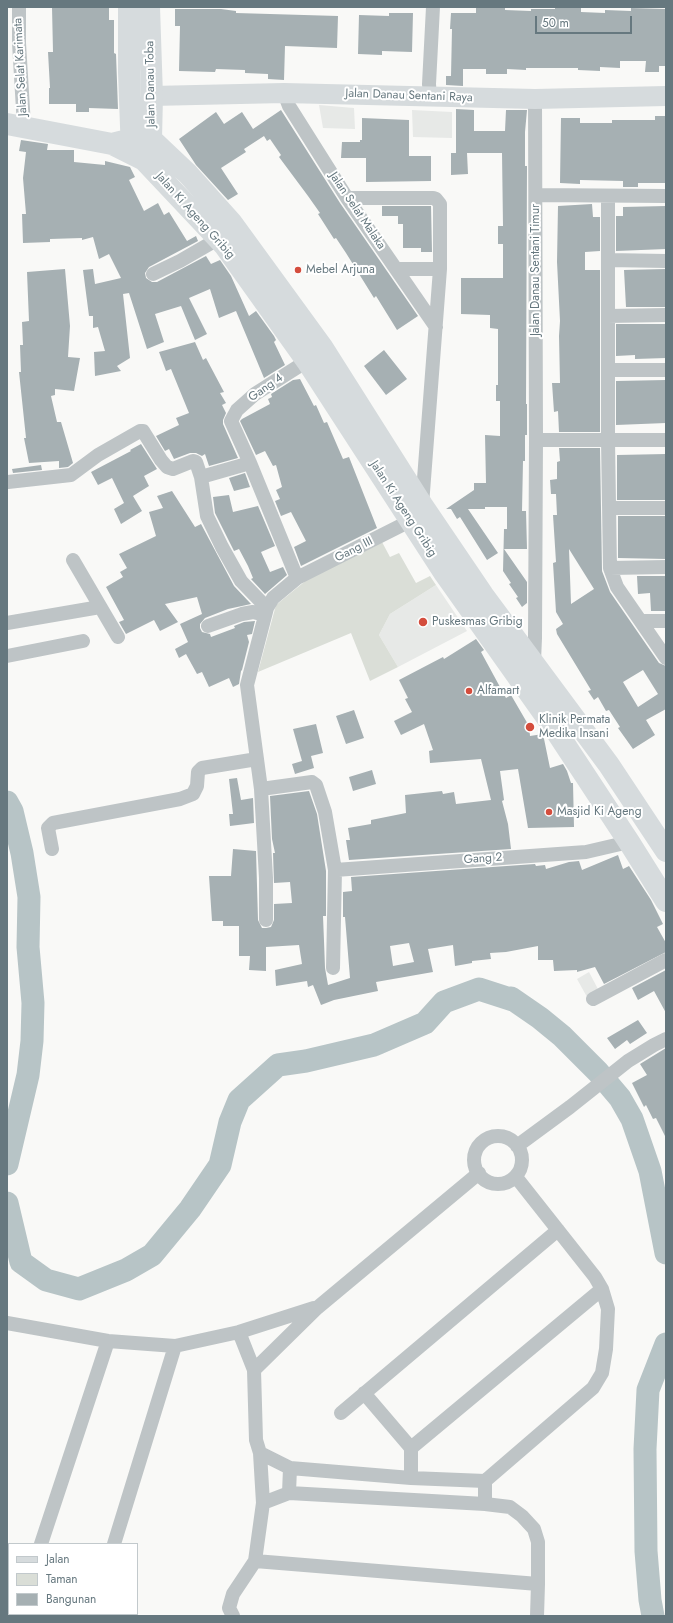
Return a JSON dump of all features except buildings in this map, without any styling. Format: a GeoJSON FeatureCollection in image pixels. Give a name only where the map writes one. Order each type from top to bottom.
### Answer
{"type":"FeatureCollection","features":[{"type":"Feature","properties":{"kind":"main road","name":"Jalan Danau Toba"},"geometry":{"type":"LineString","coordinates":[[129,7],[129,72],[134,147]]}},
{"type":"Feature","properties":{"kind":"main road","name":"Jalan Danau Toba"},"geometry":{"type":"LineString","coordinates":[[134,147],[152,96],[149,7]]}},
{"type":"Feature","properties":{"kind":"main road"},"geometry":{"type":"LineString","coordinates":[[16,125],[134,147]]}},
{"type":"Feature","properties":{"kind":"main road","name":"Jalan Ki Ageng Gribig"},"geometry":{"type":"LineString","coordinates":[[134,147],[225,246],[416,513],[483,595],[534,661],[609,765],[666,851]]}},
{"type":"Feature","properties":{"kind":"main road","name":"Jalan Ki Ageng Gribig"},"geometry":{"type":"LineString","coordinates":[[134,147],[188,174],[232,222],[322,347],[416,513],[458,593],[500,650],[662,888]]}},
{"type":"Feature","properties":{"kind":"street","name":"Jalan Selat Karimata"},"geometry":{"type":"LineString","coordinates":[[16,125],[13,43],[19,7]]}},
{"type":"Feature","properties":{"kind":"street"},"geometry":{"type":"LineString","coordinates":[[430,97],[429,84],[433,7]]}},
{"type":"Feature","properties":{"kind":"street","name":"Jalan Danau Sentani Raya"},"geometry":{"type":"LineString","coordinates":[[152,96],[284,93],[535,99],[666,96]]}},
{"type":"Feature","properties":{"kind":"street","name":"Jalan Selat Malaka"},"geometry":{"type":"LineString","coordinates":[[284,93],[289,106],[347,198],[436,327]]}},
{"type":"Feature","properties":{"kind":"street","name":"Jalan Danau Sentani Timur"},"geometry":{"type":"LineString","coordinates":[[534,661],[536,440],[535,99]]}},
{"type":"Feature","properties":{"kind":"street"},"geometry":{"type":"LineString","coordinates":[[536,195],[666,196]]}},
{"type":"Feature","properties":{"kind":"street"},"geometry":{"type":"LineString","coordinates":[[608,196],[608,440],[610,568],[617,587],[666,658]]}},
{"type":"Feature","properties":{"kind":"street"},"geometry":{"type":"LineString","coordinates":[[347,198],[433,198],[440,204],[440,269],[436,327],[416,513]]}},
{"type":"Feature","properties":{"kind":"street"},"geometry":{"type":"LineString","coordinates":[[153,274],[180,261],[218,239]]}},
{"type":"Feature","properties":{"kind":"street"},"geometry":{"type":"LineString","coordinates":[[608,260],[666,261]]}},
{"type":"Feature","properties":{"kind":"street"},"geometry":{"type":"LineString","coordinates":[[396,269],[440,269]]}},
{"type":"Feature","properties":{"kind":"street"},"geometry":{"type":"LineString","coordinates":[[608,316],[666,315]]}},
{"type":"Feature","properties":{"kind":"street","name":"Gang 4"},"geometry":{"type":"LineString","coordinates":[[250,463],[231,421],[236,410],[255,394],[307,360]]}},
{"type":"Feature","properties":{"kind":"street"},"geometry":{"type":"LineString","coordinates":[[609,370],[666,370]]}},
{"type":"Feature","properties":{"kind":"street"},"geometry":{"type":"LineString","coordinates":[[7,481],[71,475],[98,455],[142,430],[166,467],[173,469],[195,461],[201,477],[207,516],[241,581],[266,611]]}},
{"type":"Feature","properties":{"kind":"street"},"geometry":{"type":"LineString","coordinates":[[536,440],[666,440]]}},
{"type":"Feature","properties":{"kind":"street"},"geometry":{"type":"LineString","coordinates":[[201,477],[250,463],[297,578]]}},
{"type":"Feature","properties":{"kind":"street"},"geometry":{"type":"LineString","coordinates":[[610,508],[666,508]]}},
{"type":"Feature","properties":{"kind":"street","name":"Gang III"},"geometry":{"type":"LineString","coordinates":[[266,611],[273,598],[297,578],[416,513]]}},
{"type":"Feature","properties":{"kind":"street"},"geometry":{"type":"LineString","coordinates":[[73,560],[118,637]]}},
{"type":"Feature","properties":{"kind":"street"},"geometry":{"type":"LineString","coordinates":[[610,568],[666,567]]}},
{"type":"Feature","properties":{"kind":"street"},"geometry":{"type":"LineString","coordinates":[[7,623],[100,607]]}},
{"type":"Feature","properties":{"kind":"street"},"geometry":{"type":"LineString","coordinates":[[208,626],[242,614],[266,611]]}},
{"type":"Feature","properties":{"kind":"street"},"geometry":{"type":"LineString","coordinates":[[266,611],[246,685],[261,789],[266,920]]}},
{"type":"Feature","properties":{"kind":"street"},"geometry":{"type":"LineString","coordinates":[[641,621],[666,621]]}},
{"type":"Feature","properties":{"kind":"street"},"geometry":{"type":"LineString","coordinates":[[7,656],[83,641]]}},
{"type":"Feature","properties":{"kind":"street"},"geometry":{"type":"LineString","coordinates":[[52,849],[48,828],[53,823],[180,799],[193,794],[197,786],[198,772],[202,768],[257,759]]}},
{"type":"Feature","properties":{"kind":"street"},"geometry":{"type":"LineString","coordinates":[[261,789],[312,782],[314,783],[325,812],[335,870],[333,968]]}},
{"type":"Feature","properties":{"kind":"street","name":"Gang 2"},"geometry":{"type":"LineString","coordinates":[[335,870],[586,852],[630,842]]}},
{"type":"Feature","properties":{"kind":"street"},"geometry":{"type":"LineString","coordinates":[[593,999],[666,960]]}},
{"type":"Feature","properties":{"kind":"street"},"geometry":{"type":"LineString","coordinates":[[517,1146],[570,1107],[628,1061],[666,1039]]}},
{"type":"Feature","properties":{"kind":"street"},"geometry":{"type":"LineString","coordinates":[[504,1137],[511,1140],[517,1146],[522,1158],[520,1171],[516,1177],[510,1181],[496,1184],[483,1179],[478,1173],[475,1166],[477,1150],[481,1144],[488,1139],[504,1137]]}},
{"type":"Feature","properties":{"kind":"street"},"geometry":{"type":"LineString","coordinates":[[254,1370],[317,1308],[478,1173]]}},
{"type":"Feature","properties":{"kind":"street"},"geometry":{"type":"LineString","coordinates":[[260,1453],[290,1468],[411,1478],[485,1481],[593,1388],[599,1381],[602,1373],[606,1349],[608,1309],[602,1290],[595,1277],[516,1177]]}},
{"type":"Feature","properties":{"kind":"street"},"geometry":{"type":"LineString","coordinates":[[341,1413],[558,1230]]}},
{"type":"Feature","properties":{"kind":"street"},"geometry":{"type":"LineString","coordinates":[[411,1448],[602,1290]]}},
{"type":"Feature","properties":{"kind":"street"},"geometry":{"type":"LineString","coordinates":[[7,1323],[108,1341],[175,1346],[239,1332],[317,1308]]}},
{"type":"Feature","properties":{"kind":"street"},"geometry":{"type":"LineString","coordinates":[[233,1616],[229,1608],[233,1594],[255,1561],[263,1503],[260,1453],[256,1440],[254,1370],[239,1332]]}},
{"type":"Feature","properties":{"kind":"street"},"geometry":{"type":"LineString","coordinates":[[41,1543],[108,1341]]}},
{"type":"Feature","properties":{"kind":"street"},"geometry":{"type":"LineString","coordinates":[[114,1543],[175,1346]]}},
{"type":"Feature","properties":{"kind":"street"},"geometry":{"type":"LineString","coordinates":[[364,1393],[411,1448],[411,1478]]}},
{"type":"Feature","properties":{"kind":"street"},"geometry":{"type":"LineString","coordinates":[[289,1493],[290,1468]]}},
{"type":"Feature","properties":{"kind":"street"},"geometry":{"type":"LineString","coordinates":[[485,1481],[485,1504]]}},
{"type":"Feature","properties":{"kind":"street"},"geometry":{"type":"LineString","coordinates":[[263,1503],[289,1493],[485,1504],[510,1507],[522,1516],[534,1529],[538,1542],[537,1616]]}},
{"type":"Feature","properties":{"kind":"street"},"geometry":{"type":"LineString","coordinates":[[255,1561],[538,1584]]}},
{"type":"Feature","properties":{"kind":"shaded area"},"geometry":{"type":"Polygon","coordinates":[[[319,105],[354,108],[355,129],[323,128],[319,105]]]}},
{"type":"Feature","properties":{"kind":"shaded area"},"geometry":{"type":"Polygon","coordinates":[[[412,110],[452,112],[452,138],[413,137],[412,110]]]}},
{"type":"Feature","properties":{"kind":"shaded area","name":"Puskesmas Gribig"},"geometry":{"type":"Polygon","coordinates":[[[436,585],[467,631],[398,667],[379,635],[390,614],[436,585]]]}},
{"type":"Feature","properties":{"kind":"shaded area"},"geometry":{"type":"Polygon","coordinates":[[[589,972],[599,991],[587,997],[577,979],[589,972]]]}},
{"type":"Feature","properties":{"kind":"green space"},"geometry":{"type":"Polygon","coordinates":[[[382,542],[390,557],[399,553],[416,583],[430,576],[436,585],[390,614],[379,635],[398,667],[370,681],[351,633],[258,672],[276,605],[309,578],[382,542]]]}},
{"type":"Feature","properties":{"kind":"waterway"},"geometry":{"type":"LineString","coordinates":[[7,802],[12,811],[22,853],[29,897],[28,947],[33,1003],[32,1041],[28,1075],[7,1164]]}},
{"type":"Feature","properties":{"kind":"waterway"},"geometry":{"type":"LineString","coordinates":[[7,1203],[21,1262],[46,1280],[79,1289],[126,1270],[152,1255],[190,1209],[220,1165],[230,1122],[239,1100],[278,1065],[306,1061],[374,1045],[425,1023],[444,1002],[479,989],[513,1000],[511,998],[540,1018],[562,1036],[598,1072],[620,1098],[632,1119],[650,1171],[666,1253]]}},
{"type":"Feature","properties":{"kind":"waterway"},"geometry":{"type":"LineString","coordinates":[[653,1616],[650,1600],[646,1551],[645,1449],[648,1390],[666,1344]]}},
{"type":"Feature","properties":{"kind":"place","name":"Mebel Arjuna"},"geometry":{"type":"Point","coordinates":[298,270]}},
{"type":"Feature","properties":{"kind":"place","name":"Puskesmas Gribig"},"geometry":{"type":"Point","coordinates":[423,622]}},
{"type":"Feature","properties":{"kind":"place","name":"Alfamart"},"geometry":{"type":"Point","coordinates":[469,691]}},
{"type":"Feature","properties":{"kind":"place","name":"Klinik Permata Medika Insani"},"geometry":{"type":"Point","coordinates":[530,727]}},
{"type":"Feature","properties":{"kind":"place","name":"Masjid Ki Ageng"},"geometry":{"type":"Point","coordinates":[549,812]}}]}
